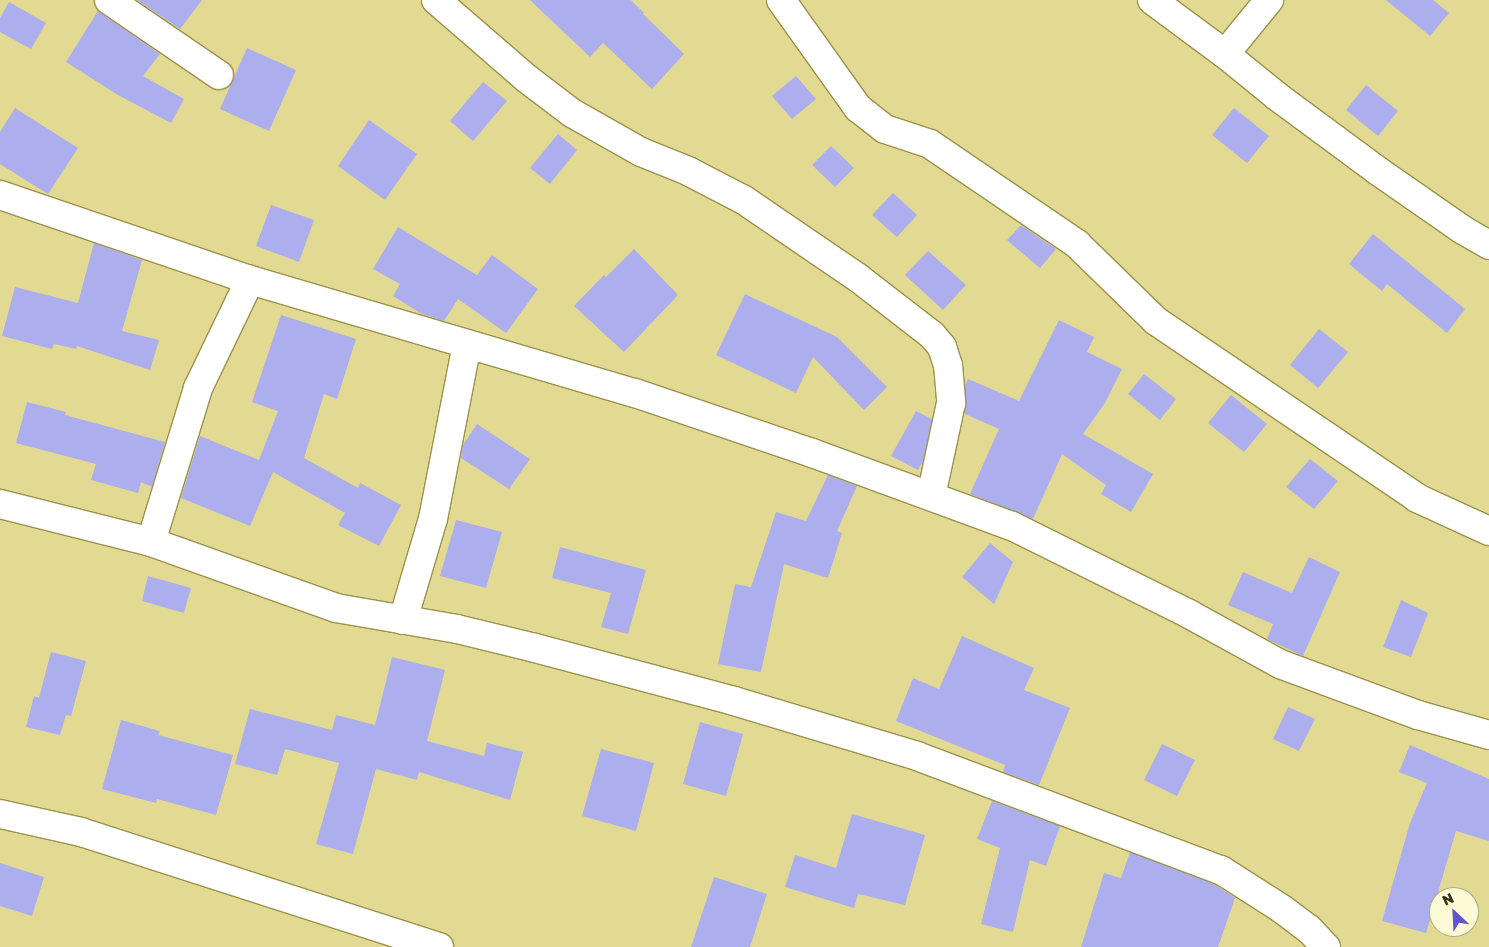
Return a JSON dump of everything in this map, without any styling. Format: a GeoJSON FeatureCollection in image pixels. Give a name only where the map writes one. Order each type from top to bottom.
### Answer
{"type":"FeatureCollection","features":[{"type":"Feature","properties":{"kind":"street"},"geometry":{"type":"LineString","coordinates":[[108,0],[219,75]]}},
{"type":"Feature","properties":{"kind":"street"},"geometry":{"type":"LineString","coordinates":[[436,0],[526,78],[572,113],[641,152],[688,170],[744,200],[857,277],[932,335],[942,347],[948,365],[951,403],[931,496]]}},
{"type":"Feature","properties":{"kind":"street"},"geometry":{"type":"LineString","coordinates":[[781,0],[858,108],[885,130],[930,144],[1077,244],[1156,321],[1417,498],[1489,531]]}},
{"type":"Feature","properties":{"kind":"street"},"geometry":{"type":"LineString","coordinates":[[1152,0],[1378,171],[1463,230],[1489,245]]}},
{"type":"Feature","properties":{"kind":"street"},"geometry":{"type":"LineString","coordinates":[[1225,54],[1269,0]]}},
{"type":"Feature","properties":{"kind":"street"},"geometry":{"type":"LineString","coordinates":[[0,196],[250,280],[635,393],[812,453],[931,496],[1012,526],[1181,610],[1280,664],[1418,715],[1489,735]]}},
{"type":"Feature","properties":{"kind":"street"},"geometry":{"type":"LineString","coordinates":[[151,542],[198,388],[250,280]]}},
{"type":"Feature","properties":{"kind":"street"},"geometry":{"type":"LineString","coordinates":[[403,620],[433,520],[467,344]]}},
{"type":"Feature","properties":{"kind":"street"},"geometry":{"type":"LineString","coordinates":[[0,504],[151,542],[336,608],[457,629],[535,648],[734,701],[848,734],[968,774],[1221,870],[1251,888],[1295,919],[1326,947]]}},
{"type":"Feature","properties":{"kind":"street"},"geometry":{"type":"LineString","coordinates":[[0,814],[82,832],[439,947]]}},
{"type":"Feature","properties":{"kind":"building"},"geometry":{"type":"Polygon","coordinates":[[[137,0],[202,0],[180,29],[137,0]]]}},
{"type":"Feature","properties":{"kind":"building"},"geometry":{"type":"Polygon","coordinates":[[[530,0],[631,0],[684,54],[652,89],[603,43],[590,57],[530,0]]]}},
{"type":"Feature","properties":{"kind":"building"},"geometry":{"type":"Polygon","coordinates":[[[1386,0],[1433,0],[1449,13],[1430,36],[1386,0]]]}},
{"type":"Feature","properties":{"kind":"building"},"geometry":{"type":"Polygon","coordinates":[[[9,2],[46,23],[31,49],[0,32],[0,18],[9,2]]]}},
{"type":"Feature","properties":{"kind":"building"},"geometry":{"type":"Polygon","coordinates":[[[98,11],[160,54],[143,76],[184,99],[171,123],[118,95],[66,62],[98,11]]]}},
{"type":"Feature","properties":{"kind":"building"},"geometry":{"type":"Polygon","coordinates":[[[247,48],[296,70],[269,131],[220,109],[247,48]]]}},
{"type":"Feature","properties":{"kind":"building"},"geometry":{"type":"Polygon","coordinates":[[[796,76],[816,99],[792,119],[772,96],[796,76]]]}},
{"type":"Feature","properties":{"kind":"building"},"geometry":{"type":"Polygon","coordinates":[[[483,82],[507,101],[473,141],[450,121],[483,82]]]}},
{"type":"Feature","properties":{"kind":"building"},"geometry":{"type":"Polygon","coordinates":[[[1366,85],[1398,111],[1378,136],[1346,110],[1366,85]]]}},
{"type":"Feature","properties":{"kind":"building"},"geometry":{"type":"Polygon","coordinates":[[[15,108],[78,148],[48,194],[0,164],[0,132],[15,108]]]}},
{"type":"Feature","properties":{"kind":"building"},"geometry":{"type":"Polygon","coordinates":[[[1234,108],[1269,136],[1247,163],[1212,135],[1234,108]]]}},
{"type":"Feature","properties":{"kind":"building"},"geometry":{"type":"Polygon","coordinates":[[[369,120],[417,154],[385,200],[338,166],[369,120]]]}},
{"type":"Feature","properties":{"kind":"building"},"geometry":{"type":"Polygon","coordinates":[[[558,134],[577,150],[550,184],[530,168],[558,134]]]}},
{"type":"Feature","properties":{"kind":"building"},"geometry":{"type":"Polygon","coordinates":[[[831,146],[854,168],[835,187],[812,165],[831,146]]]}},
{"type":"Feature","properties":{"kind":"building"},"geometry":{"type":"Polygon","coordinates":[[[893,193],[917,215],[897,237],[872,215],[893,193]]]}},
{"type":"Feature","properties":{"kind":"building"},"geometry":{"type":"Polygon","coordinates":[[[271,205],[314,220],[299,262],[256,246],[271,205]]]}},
{"type":"Feature","properties":{"kind":"building"},"geometry":{"type":"Polygon","coordinates":[[[1021,225],[1056,249],[1040,268],[1007,240],[1021,225]]]}},
{"type":"Feature","properties":{"kind":"building"},"geometry":{"type":"Polygon","coordinates":[[[398,227],[477,275],[492,255],[538,289],[506,333],[458,299],[444,321],[422,314],[393,296],[400,284],[373,269],[398,227]]]}},
{"type":"Feature","properties":{"kind":"building"},"geometry":{"type":"Polygon","coordinates":[[[1373,234],[1465,309],[1447,333],[1387,284],[1382,291],[1349,264],[1373,234]]]}},
{"type":"Feature","properties":{"kind":"building"},"geometry":{"type":"Polygon","coordinates":[[[94,243],[142,260],[122,331],[159,340],[150,370],[77,346],[76,349],[54,344],[52,349],[2,336],[15,287],[78,303],[94,243]]]}},
{"type":"Feature","properties":{"kind":"building"},"geometry":{"type":"Polygon","coordinates":[[[634,249],[678,295],[624,352],[574,306],[604,275],[606,277],[634,249]]]}},
{"type":"Feature","properties":{"kind":"building"},"geometry":{"type":"Polygon","coordinates":[[[928,251],[966,285],[943,310],[905,275],[928,251]]]}},
{"type":"Feature","properties":{"kind":"building"},"geometry":{"type":"Polygon","coordinates":[[[745,294],[837,337],[887,387],[864,410],[813,357],[796,393],[716,355],[745,294]]]}},
{"type":"Feature","properties":{"kind":"building"},"geometry":{"type":"Polygon","coordinates":[[[281,315],[356,339],[337,399],[324,394],[304,458],[358,488],[360,483],[401,505],[379,546],[338,525],[345,513],[273,472],[250,526],[181,498],[200,436],[259,460],[278,411],[252,402],[281,315]]]}},
{"type":"Feature","properties":{"kind":"building"},"geometry":{"type":"Polygon","coordinates":[[[1059,320],[1094,337],[1087,352],[1122,369],[1105,403],[1083,434],[1153,474],[1131,512],[1101,494],[1106,485],[1062,454],[1033,519],[970,494],[999,429],[965,414],[965,385],[968,379],[1019,401],[1059,320]]]}},
{"type":"Feature","properties":{"kind":"building"},"geometry":{"type":"Polygon","coordinates":[[[1319,329],[1348,352],[1318,388],[1290,365],[1319,329]]]}},
{"type":"Feature","properties":{"kind":"building"},"geometry":{"type":"Polygon","coordinates":[[[1144,374],[1176,399],[1160,420],[1128,394],[1144,374]]]}},
{"type":"Feature","properties":{"kind":"building"},"geometry":{"type":"Polygon","coordinates":[[[1231,395],[1267,424],[1244,452],[1208,423],[1231,395]]]}},
{"type":"Feature","properties":{"kind":"building"},"geometry":{"type":"Polygon","coordinates":[[[27,402],[66,412],[65,415],[165,442],[152,487],[141,482],[138,493],[91,480],[96,464],[16,443],[27,402]]]}},
{"type":"Feature","properties":{"kind":"building"},"geometry":{"type":"Polygon","coordinates":[[[916,411],[932,419],[923,461],[918,470],[891,456],[916,411]]]}},
{"type":"Feature","properties":{"kind":"building"},"geometry":{"type":"Polygon","coordinates":[[[477,424],[530,459],[509,489],[461,458],[463,445],[477,424]]]}},
{"type":"Feature","properties":{"kind":"building"},"geometry":{"type":"Polygon","coordinates":[[[1310,459],[1338,481],[1314,509],[1286,487],[1310,459]]]}},
{"type":"Feature","properties":{"kind":"building"},"geometry":{"type":"Polygon","coordinates":[[[828,475],[857,486],[837,531],[842,533],[828,578],[784,564],[761,672],[718,664],[735,584],[751,587],[776,512],[806,521],[828,475]]]}},
{"type":"Feature","properties":{"kind":"building"},"geometry":{"type":"Polygon","coordinates":[[[456,520],[502,532],[486,588],[440,576],[456,520]]]}},
{"type":"Feature","properties":{"kind":"building"},"geometry":{"type":"Polygon","coordinates":[[[990,543],[1013,562],[994,604],[962,577],[990,543]]]}},
{"type":"Feature","properties":{"kind":"building"},"geometry":{"type":"Polygon","coordinates":[[[560,547],[646,570],[628,634],[601,627],[611,593],[552,578],[560,547]]]}},
{"type":"Feature","properties":{"kind":"building"},"geometry":{"type":"Polygon","coordinates":[[[1309,557],[1340,572],[1303,656],[1267,639],[1273,624],[1228,605],[1243,572],[1292,593],[1309,557]]]}},
{"type":"Feature","properties":{"kind":"building"},"geometry":{"type":"Polygon","coordinates":[[[148,576],[191,588],[184,613],[142,601],[148,576]]]}},
{"type":"Feature","properties":{"kind":"building"},"geometry":{"type":"Polygon","coordinates":[[[1401,600],[1428,613],[1411,657],[1383,647],[1401,600]]]}},
{"type":"Feature","properties":{"kind":"building"},"geometry":{"type":"Polygon","coordinates":[[[962,636],[1034,668],[1024,690],[1070,708],[1039,785],[1003,772],[1005,765],[896,721],[913,678],[939,689],[962,636]]]}},
{"type":"Feature","properties":{"kind":"building"},"geometry":{"type":"Polygon","coordinates":[[[51,652],[86,661],[71,716],[66,715],[60,735],[26,727],[34,696],[39,698],[51,652]]]}},
{"type":"Feature","properties":{"kind":"building"},"geometry":{"type":"Polygon","coordinates":[[[392,657],[445,670],[427,741],[484,756],[487,743],[523,752],[510,800],[419,772],[417,780],[376,769],[353,854],[316,844],[339,763],[285,749],[277,775],[235,764],[250,709],[332,730],[336,715],[375,725],[392,657]]]}},
{"type":"Feature","properties":{"kind":"building"},"geometry":{"type":"Polygon","coordinates":[[[1288,707],[1315,719],[1299,751],[1273,739],[1288,707]]]}},
{"type":"Feature","properties":{"kind":"building"},"geometry":{"type":"Polygon","coordinates":[[[121,720],[160,731],[158,735],[233,755],[216,815],[157,799],[156,803],[102,789],[121,720]]]}},
{"type":"Feature","properties":{"kind":"building"},"geometry":{"type":"Polygon","coordinates":[[[700,722],[743,734],[726,796],[683,784],[700,722]]]}},
{"type":"Feature","properties":{"kind":"building"},"geometry":{"type":"Polygon","coordinates":[[[1162,744],[1195,760],[1177,796],[1144,780],[1162,744]]]}},
{"type":"Feature","properties":{"kind":"building"},"geometry":{"type":"Polygon","coordinates":[[[1410,745],[1489,779],[1489,841],[1456,831],[1440,887],[1429,887],[1429,923],[1426,933],[1382,921],[1410,823],[1427,783],[1399,772],[1410,745]]]}},
{"type":"Feature","properties":{"kind":"building"},"geometry":{"type":"Polygon","coordinates":[[[601,749],[654,763],[636,831],[582,816],[601,749]]]}},
{"type":"Feature","properties":{"kind":"building"},"geometry":{"type":"Polygon","coordinates":[[[992,801],[1060,826],[1046,866],[1030,860],[1013,932],[981,924],[1000,848],[977,839],[992,801]]]}},
{"type":"Feature","properties":{"kind":"building"},"geometry":{"type":"Polygon","coordinates":[[[852,814],[925,835],[905,905],[858,894],[854,908],[785,887],[795,855],[836,868],[852,814]]]}},
{"type":"Feature","properties":{"kind":"building"},"geometry":{"type":"Polygon","coordinates":[[[1130,852],[1214,884],[1235,898],[1218,947],[1081,947],[1104,873],[1121,878],[1130,852]]]}},
{"type":"Feature","properties":{"kind":"building"},"geometry":{"type":"Polygon","coordinates":[[[0,863],[44,877],[32,916],[0,906],[0,863]]]}},
{"type":"Feature","properties":{"kind":"building"},"geometry":{"type":"Polygon","coordinates":[[[714,877],[767,894],[750,947],[691,947],[714,877]]]}}]}
